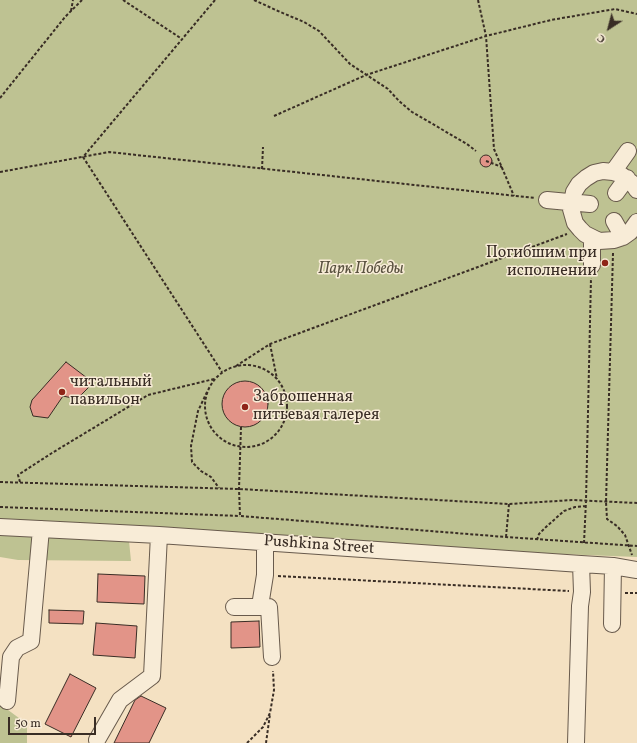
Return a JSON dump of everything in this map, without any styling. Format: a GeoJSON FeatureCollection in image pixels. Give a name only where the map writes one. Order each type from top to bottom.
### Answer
{"type":"FeatureCollection","features":[{"type":"Feature","properties":{"kind":"street"},"geometry":{"type":"LineString","coordinates":[[616,193],[626,180],[628,151]]}},
{"type":"Feature","properties":{"kind":"street"},"geometry":{"type":"LineString","coordinates":[[626,180],[603,171],[594,173],[586,178],[579,184],[574,192],[571,202],[572,216],[586,234],[599,241],[618,239],[630,232],[637,222]]}},
{"type":"Feature","properties":{"kind":"street"},"geometry":{"type":"LineString","coordinates":[[546,200],[590,204]]}},
{"type":"Feature","properties":{"kind":"street"},"geometry":{"type":"LineString","coordinates":[[614,221],[618,239]]}},
{"type":"Feature","properties":{"kind":"street"},"geometry":{"type":"LineString","coordinates":[[586,234],[592,265]]}},
{"type":"Feature","properties":{"kind":"street","name":"Pushkina Street"},"geometry":{"type":"LineString","coordinates":[[0,527],[159,535],[613,566],[637,570]]}},
{"type":"Feature","properties":{"kind":"street"},"geometry":{"type":"LineString","coordinates":[[7,701],[11,657],[17,648],[31,641],[41,529]]}},
{"type":"Feature","properties":{"kind":"street"},"geometry":{"type":"LineString","coordinates":[[97,740],[120,700],[152,676],[159,535]]}},
{"type":"Feature","properties":{"kind":"street"},"geometry":{"type":"LineString","coordinates":[[260,606],[265,575],[265,543]]}},
{"type":"Feature","properties":{"kind":"street"},"geometry":{"type":"LineString","coordinates":[[576,743],[580,606],[582,592],[581,564]]}},
{"type":"Feature","properties":{"kind":"street"},"geometry":{"type":"LineString","coordinates":[[612,624],[613,566]]}},
{"type":"Feature","properties":{"kind":"street"},"geometry":{"type":"LineString","coordinates":[[234,607],[269,607],[272,658]]}},
{"type":"Feature","properties":{"kind":"path"},"geometry":{"type":"LineString","coordinates":[[71,12],[73,0]]}},
{"type":"Feature","properties":{"kind":"path"},"geometry":{"type":"LineString","coordinates":[[0,98],[65,17],[82,0]]}},
{"type":"Feature","properties":{"kind":"path"},"geometry":{"type":"LineString","coordinates":[[123,0],[182,39]]}},
{"type":"Feature","properties":{"kind":"path"},"geometry":{"type":"LineString","coordinates":[[83,157],[215,0]]}},
{"type":"Feature","properties":{"kind":"path"},"geometry":{"type":"LineString","coordinates":[[254,0],[304,22],[319,31],[350,64],[388,89],[412,112],[467,144],[476,151]]}},
{"type":"Feature","properties":{"kind":"path"},"geometry":{"type":"LineString","coordinates":[[478,0],[486,36],[494,149],[514,196]]}},
{"type":"Feature","properties":{"kind":"path"},"geometry":{"type":"LineString","coordinates":[[274,116],[366,75],[486,36],[551,20],[615,9],[637,14]]}},
{"type":"Feature","properties":{"kind":"path"},"geometry":{"type":"LineString","coordinates":[[262,169],[263,147]]}},
{"type":"Feature","properties":{"kind":"path"},"geometry":{"type":"LineString","coordinates":[[0,172],[109,152],[546,200]]}},
{"type":"Feature","properties":{"kind":"path"},"geometry":{"type":"LineString","coordinates":[[83,157],[222,372]]}},
{"type":"Feature","properties":{"kind":"path"},"geometry":{"type":"LineString","coordinates":[[486,161],[502,167]]}},
{"type":"Feature","properties":{"kind":"path"},"geometry":{"type":"LineString","coordinates":[[219,488],[211,477],[192,462],[191,446],[198,411],[209,388],[222,372],[236,366],[270,344],[586,234]]}},
{"type":"Feature","properties":{"kind":"path"},"geometry":{"type":"LineString","coordinates":[[618,239],[606,502],[607,519],[617,526],[625,535],[629,546]]}},
{"type":"Feature","properties":{"kind":"path"},"geometry":{"type":"LineString","coordinates":[[584,543],[592,265]]}},
{"type":"Feature","properties":{"kind":"path"},"geometry":{"type":"LineString","coordinates":[[270,344],[277,379]]}},
{"type":"Feature","properties":{"kind":"path"},"geometry":{"type":"LineString","coordinates":[[209,388],[205,406],[209,425],[222,440],[240,447],[254,447],[268,442],[278,432],[285,420],[288,405],[285,391],[277,379],[265,370],[251,365],[236,366]]}},
{"type":"Feature","properties":{"kind":"path"},"geometry":{"type":"LineString","coordinates":[[20,482],[18,475],[148,395],[215,379]]}},
{"type":"Feature","properties":{"kind":"path"},"geometry":{"type":"LineString","coordinates":[[240,516],[239,489],[241,427]]}},
{"type":"Feature","properties":{"kind":"path"},"geometry":{"type":"LineString","coordinates":[[0,482],[219,488],[509,504],[573,500],[637,503]]}},
{"type":"Feature","properties":{"kind":"path"},"geometry":{"type":"LineString","coordinates":[[506,537],[509,504]]}},
{"type":"Feature","properties":{"kind":"path"},"geometry":{"type":"LineString","coordinates":[[0,506],[240,516],[537,540],[637,546]]}},
{"type":"Feature","properties":{"kind":"path"},"geometry":{"type":"LineString","coordinates":[[537,540],[539,534],[564,511],[575,507],[586,506]]}},
{"type":"Feature","properties":{"kind":"path"},"geometry":{"type":"LineString","coordinates":[[265,575],[582,592]]}},
{"type":"Feature","properties":{"kind":"path"},"geometry":{"type":"LineString","coordinates":[[613,592],[637,593]]}},
{"type":"Feature","properties":{"kind":"path"},"geometry":{"type":"LineString","coordinates":[[266,743],[274,690],[272,658]]}},
{"type":"Feature","properties":{"kind":"path"},"geometry":{"type":"LineString","coordinates":[[247,743],[263,727],[270,713]]}},
{"type":"Feature","properties":{"kind":"green space","name":"Парк Победы"},"geometry":{"type":"Polygon","coordinates":[[[0,0],[637,0],[637,557],[560,554],[0,519],[0,0]]]}},
{"type":"Feature","properties":{"kind":"green space"},"geometry":{"type":"Polygon","coordinates":[[[0,535],[129,541],[131,561],[18,560],[0,557],[0,535]]]}},
{"type":"Feature","properties":{"kind":"green space"},"geometry":{"type":"Polygon","coordinates":[[[0,704],[27,724],[27,743],[0,743],[0,704]]]}},
{"type":"Feature","properties":{"kind":"building"},"geometry":{"type":"Polygon","coordinates":[[[484,155],[488,155],[492,161],[488,167],[484,167],[480,163],[480,159],[484,155]]]}},
{"type":"Feature","properties":{"kind":"building","name":"читальный павильон"},"geometry":{"type":"Polygon","coordinates":[[[66,362],[91,381],[88,388],[77,399],[63,396],[48,418],[33,416],[30,407],[32,400],[66,362]]]}},
{"type":"Feature","properties":{"kind":"building","name":"Заброшенная питьевая галерея"},"geometry":{"type":"Polygon","coordinates":[[[240,381],[250,381],[262,387],[267,395],[267,413],[262,421],[254,426],[240,427],[232,424],[225,417],[222,409],[222,399],[225,391],[232,384],[240,381]]]}},
{"type":"Feature","properties":{"kind":"building"},"geometry":{"type":"Polygon","coordinates":[[[98,574],[145,576],[144,604],[97,602],[98,574]]]}},
{"type":"Feature","properties":{"kind":"building"},"geometry":{"type":"Polygon","coordinates":[[[49,610],[84,611],[83,624],[49,623],[49,610]]]}},
{"type":"Feature","properties":{"kind":"building"},"geometry":{"type":"Polygon","coordinates":[[[259,621],[260,647],[231,648],[231,622],[259,621]]]}},
{"type":"Feature","properties":{"kind":"building"},"geometry":{"type":"Polygon","coordinates":[[[96,623],[137,626],[135,658],[93,655],[96,623]]]}},
{"type":"Feature","properties":{"kind":"building"},"geometry":{"type":"Polygon","coordinates":[[[70,674],[96,688],[71,737],[45,724],[70,674]]]}},
{"type":"Feature","properties":{"kind":"building"},"geometry":{"type":"Polygon","coordinates":[[[141,696],[166,708],[149,743],[114,743],[135,700],[141,696]]]}},
{"type":"Feature","properties":{"kind":"place","name":"Погибшим при исполнении"},"geometry":{"type":"Point","coordinates":[605,263]}},
{"type":"Feature","properties":{"kind":"place","name":"читальный павильон"},"geometry":{"type":"Point","coordinates":[62,392]}},
{"type":"Feature","properties":{"kind":"place","name":"Заброшенная питьевая галерея"},"geometry":{"type":"Point","coordinates":[245,407]}}]}
